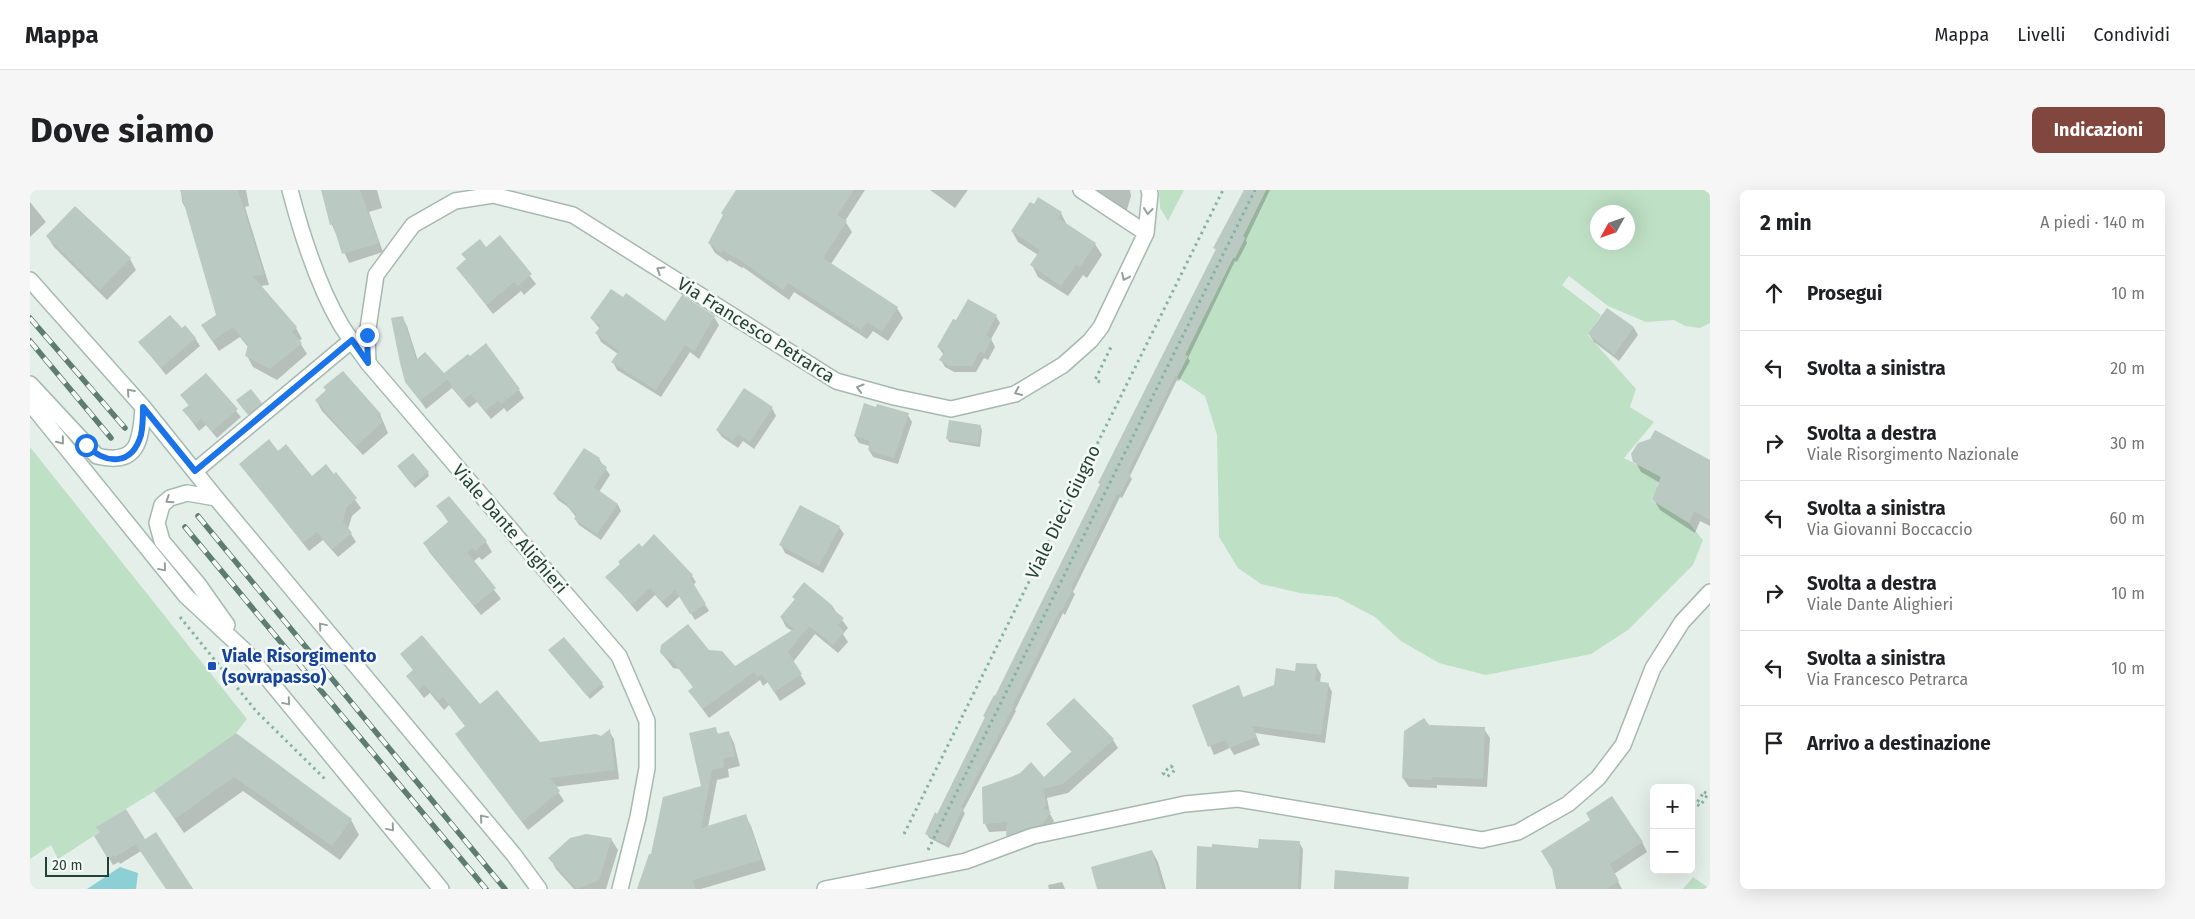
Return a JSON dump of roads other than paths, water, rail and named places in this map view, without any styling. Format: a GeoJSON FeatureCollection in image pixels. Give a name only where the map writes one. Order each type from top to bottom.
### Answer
{"type":"FeatureCollection","features":[{"type":"Feature","properties":{"kind":"main road","name":"Viale Dante Alighieri"},"geometry":{"type":"LineString","coordinates":[[290,190],[299,225],[317,274],[341,324],[368,363],[619,656],[647,720],[648,768],[620,889]]}},
{"type":"Feature","properties":{"kind":"main road"},"geometry":{"type":"LineString","coordinates":[[1080,190],[1146,233]]}},
{"type":"Feature","properties":{"kind":"main road","name":"Via Francesco Petrarca"},"geometry":{"type":"LineString","coordinates":[[368,363],[367,335],[376,275],[412,225],[455,201],[497,193],[573,215],[836,381],[894,397],[951,409],[1015,394],[1064,365],[1090,341],[1101,327],[1146,233],[1149,190]]}},
{"type":"Feature","properties":{"kind":"main road"},"geometry":{"type":"LineString","coordinates":[[30,280],[143,407],[216,498],[514,855],[539,889]]}},
{"type":"Feature","properties":{"kind":"main road"},"geometry":{"type":"LineString","coordinates":[[195,471],[352,340]]}},
{"type":"Feature","properties":{"kind":"main road"},"geometry":{"type":"LineString","coordinates":[[30,384],[97,456],[112,460],[125,458],[134,449],[140,436],[143,407]]}},
{"type":"Feature","properties":{"kind":"main road"},"geometry":{"type":"LineString","coordinates":[[30,403],[186,596],[245,651]]}},
{"type":"Feature","properties":{"kind":"main road"},"geometry":{"type":"LineString","coordinates":[[216,498],[187,493],[170,498],[162,505],[157,523],[162,541],[198,584],[245,651],[441,889]]}},
{"type":"Feature","properties":{"kind":"main road"},"geometry":{"type":"LineString","coordinates":[[825,889],[966,861],[1042,834],[1185,804],[1238,799],[1482,840],[1518,832],[1568,804],[1598,778],[1623,744],[1653,668],[1682,622],[1710,592]]}},
{"type":"Feature","properties":{"kind":"main road"},"geometry":{"type":"LineString","coordinates":[[514,855],[548,889]]}},
{"type":"Feature","properties":{"kind":"water"},"geometry":{"type":"Polygon","coordinates":[[[120,867],[138,873],[136,889],[87,889],[120,867]]]}},
{"type":"Feature","properties":{"kind":"railway"},"geometry":{"type":"LineString","coordinates":[[30,318],[125,428]]}},
{"type":"Feature","properties":{"kind":"railway"},"geometry":{"type":"LineString","coordinates":[[30,341],[111,438]]}},
{"type":"Feature","properties":{"kind":"railway"},"geometry":{"type":"LineString","coordinates":[[198,516],[505,889]]}},
{"type":"Feature","properties":{"kind":"railway"},"geometry":{"type":"LineString","coordinates":[[185,527],[486,889]]}},
{"type":"Feature","properties":{"kind":"place","name":"Viale Risorgimento (sovrapasso)"},"geometry":{"type":"Point","coordinates":[212,666]}}]}
